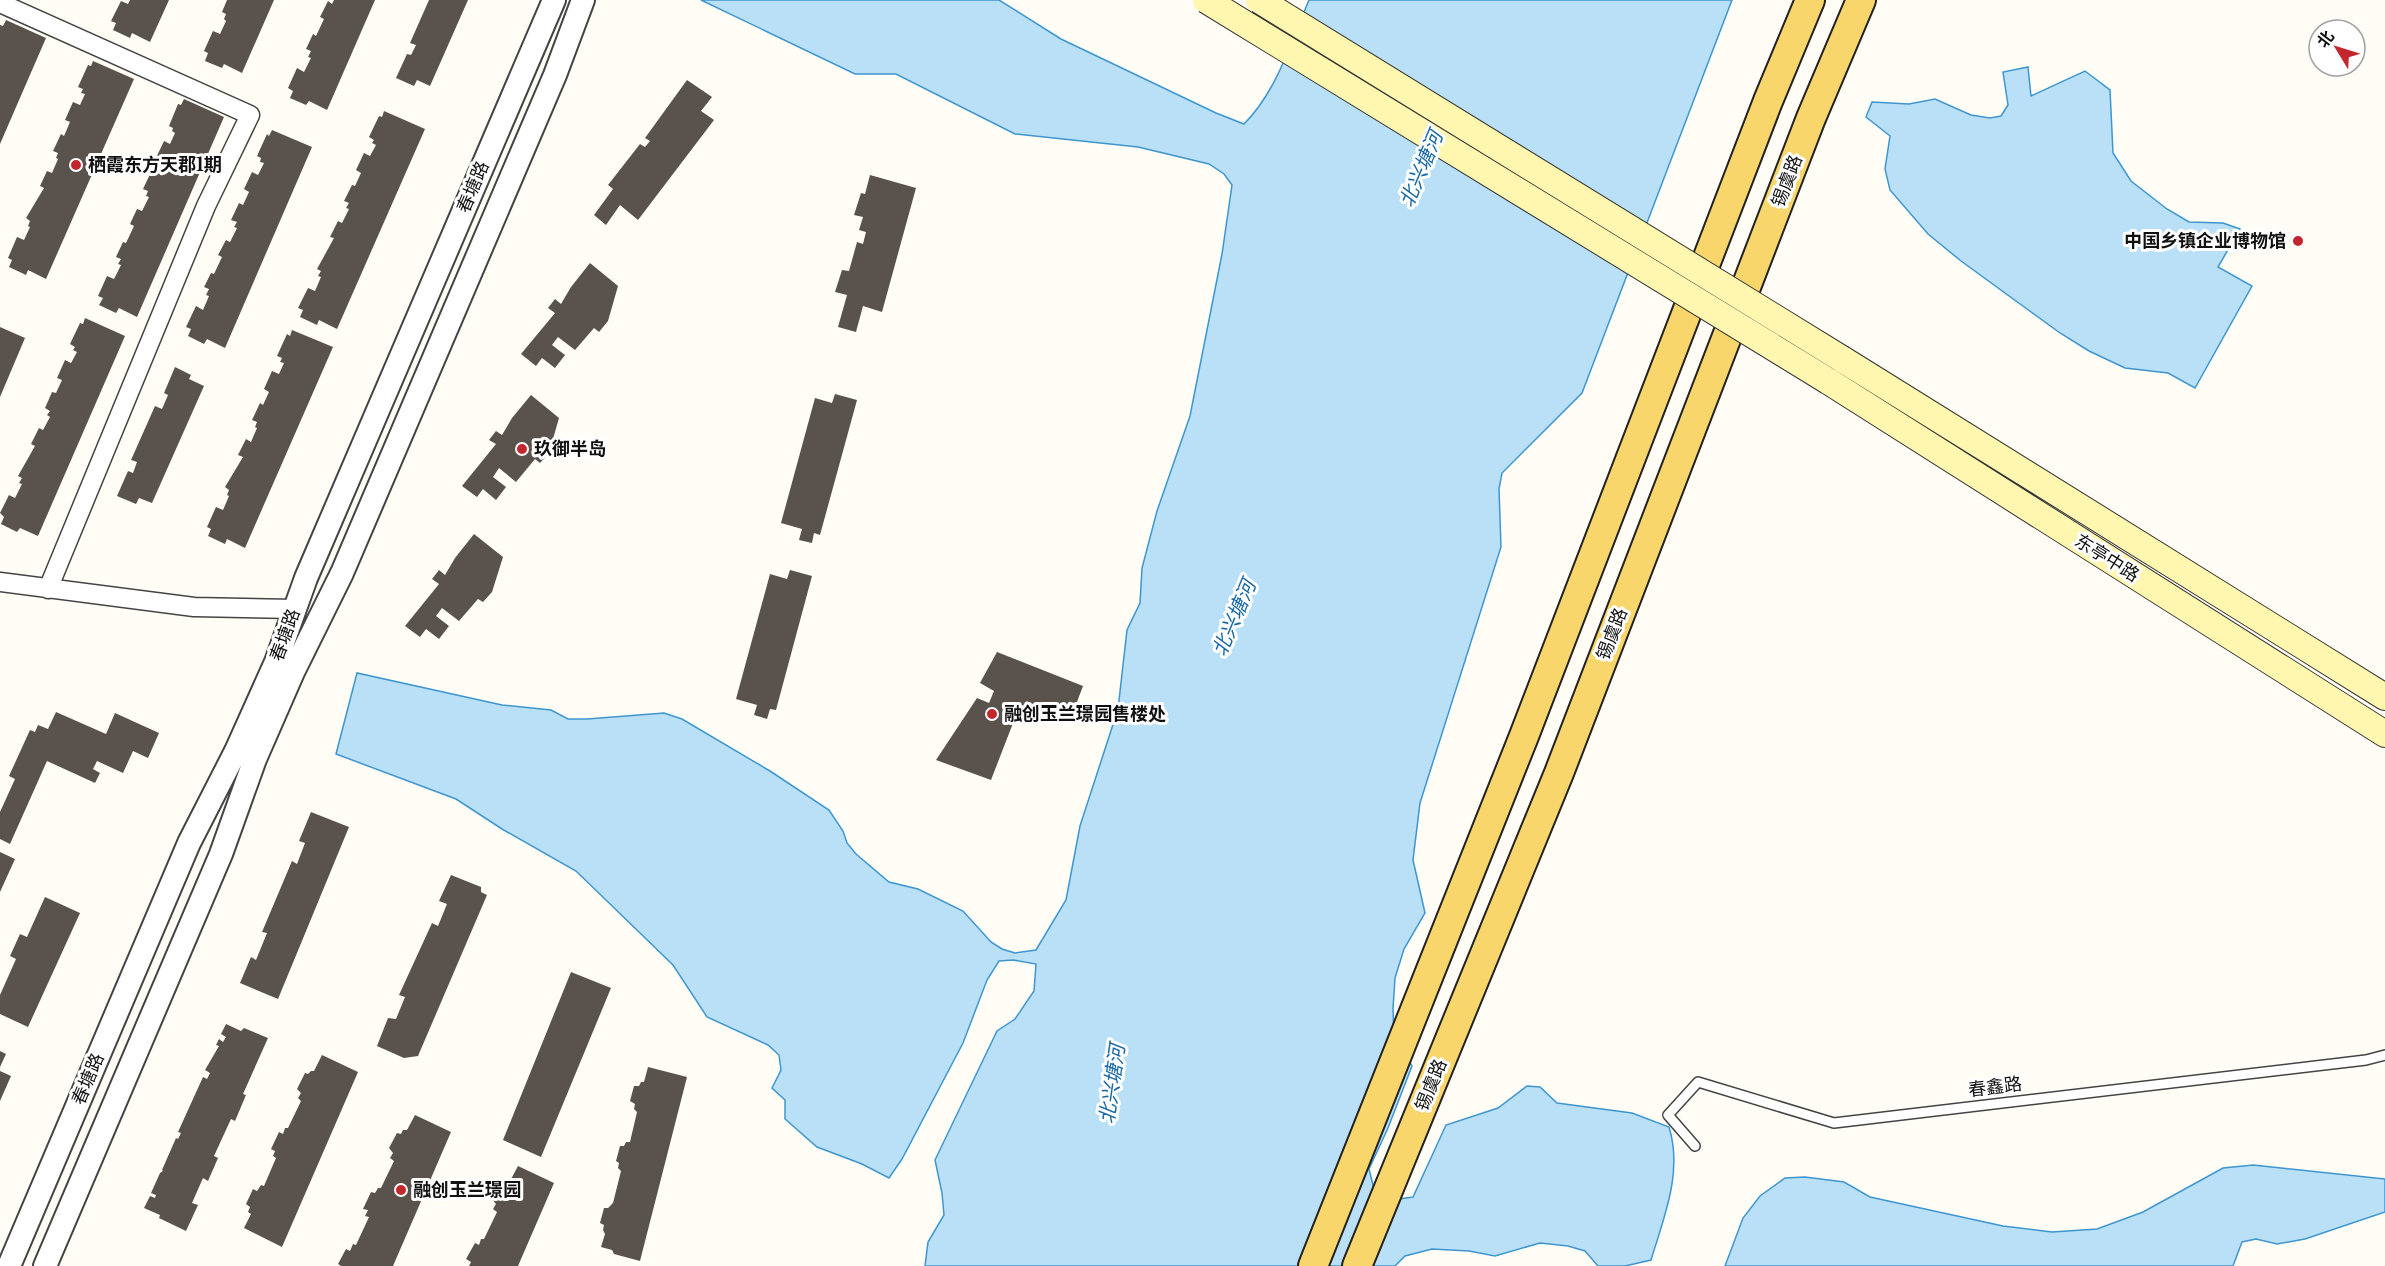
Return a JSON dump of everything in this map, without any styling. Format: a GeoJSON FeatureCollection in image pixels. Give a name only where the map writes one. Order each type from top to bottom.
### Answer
{"type":"FeatureCollection","features":[{"type":"Feature","properties":{"kind":"main road","name":"东亭中路"},"geometry":{"type":"LineString","coordinates":[[1206,0],[1828,381],[2385,734]]}},
{"type":"Feature","properties":{"kind":"main road","name":"东亭中路"},"geometry":{"type":"LineString","coordinates":[[1259,0],[2385,697]]}},
{"type":"Feature","properties":{"kind":"main road"},"geometry":{"type":"LineString","coordinates":[[1313,1266],[1524,736],[1768,101],[1810,0]]}},
{"type":"Feature","properties":{"kind":"main road","name":"锡虞路"},"geometry":{"type":"LineString","coordinates":[[1357,1266],[1559,773],[1811,118],[1861,0]]}},
{"type":"Feature","properties":{"kind":"street","name":"春塘路"},"geometry":{"type":"LineString","coordinates":[[285,667],[295,609],[306,578],[554,0]]}},
{"type":"Feature","properties":{"kind":"street","name":"春塘路"},"geometry":{"type":"LineString","coordinates":[[9,1266],[189,843],[245,755],[285,667],[342,573],[555,75],[583,0]]}},
{"type":"Feature","properties":{"kind":"street"},"geometry":{"type":"LineString","coordinates":[[0,3],[250,115],[206,206],[48,589]]}},
{"type":"Feature","properties":{"kind":"street"},"geometry":{"type":"LineString","coordinates":[[0,582],[194,607],[295,609]]}},
{"type":"Feature","properties":{"kind":"street","name":"春塘路"},"geometry":{"type":"LineString","coordinates":[[45,1266],[216,865],[245,755]]}},
{"type":"Feature","properties":{"kind":"lane","name":"春鑫路"},"geometry":{"type":"LineString","coordinates":[[1695,1146],[1668,1115],[1698,1082],[1834,1123],[2366,1060],[2385,1055]]}},
{"type":"Feature","properties":{"kind":"water","name":"北兴塘河"},"geometry":{"type":"Polygon","coordinates":[[[701,0],[999,0],[1061,39],[1216,113],[1244,124],[1266,97],[1309,0],[1732,0],[1582,393],[1502,473],[1499,489],[1501,547],[1420,803],[1413,860],[1425,913],[1404,949],[1395,978],[1393,1009],[1394,1036],[1412,1066],[1369,1169],[1373,1185],[1383,1192],[1399,1199],[1413,1197],[1446,1125],[1498,1108],[1527,1086],[1540,1087],[1557,1103],[1632,1113],[1669,1127],[1673,1144],[1673,1178],[1670,1194],[1651,1260],[1625,1266],[1598,1266],[1585,1251],[1568,1246],[1540,1243],[1495,1256],[1469,1251],[1432,1249],[1405,1256],[1395,1266],[925,1266],[928,1242],[944,1215],[935,1160],[997,1031],[1015,1019],[1034,991],[1036,964],[1013,960],[999,961],[987,980],[963,1043],[902,1159],[889,1178],[862,1164],[817,1147],[785,1119],[785,1100],[772,1088],[781,1070],[779,1055],[768,1045],[707,1017],[673,965],[576,871],[502,829],[456,799],[336,754],[357,673],[502,705],[551,710],[568,719],[664,713],[682,719],[770,771],[829,810],[843,831],[847,843],[856,854],[889,882],[918,889],[963,911],[991,942],[1002,949],[1015,953],[1036,950],[1066,900],[1080,826],[1118,709],[1127,630],[1140,603],[1142,568],[1157,511],[1190,416],[1222,254],[1232,185],[1224,174],[1209,164],[1138,147],[1015,134],[896,74],[855,74],[701,0]]]}},
{"type":"Feature","properties":{"kind":"water"},"geometry":{"type":"Polygon","coordinates":[[[2028,67],[2031,96],[2085,71],[2110,90],[2113,153],[2131,181],[2167,209],[2189,222],[2223,223],[2240,229],[2218,267],[2252,286],[2195,388],[2168,373],[2125,368],[2089,351],[2060,333],[1961,261],[1928,234],[1890,190],[1885,169],[1890,136],[1866,117],[1872,102],[1909,104],[1935,99],[1971,115],[1990,118],[2001,116],[2008,105],[2003,72],[2028,67]]]}},
{"type":"Feature","properties":{"kind":"water"},"geometry":{"type":"Polygon","coordinates":[[[2253,1165],[2385,1179],[2385,1212],[2305,1239],[2277,1244],[2256,1239],[2242,1242],[2233,1266],[1725,1266],[1743,1218],[1760,1196],[1785,1178],[1805,1177],[1844,1182],[1870,1197],[2003,1226],[2052,1232],[2097,1229],[2143,1212],[2223,1168],[2253,1165]]]}},
{"type":"Feature","properties":{"kind":"building"},"geometry":{"type":"Polygon","coordinates":[[[130,0],[169,0],[150,42],[132,33],[130,38],[113,30],[116,23],[111,21],[121,1],[128,4],[130,0]]]}},
{"type":"Feature","properties":{"kind":"building"},"geometry":{"type":"Polygon","coordinates":[[[227,0],[274,0],[242,73],[224,64],[222,68],[205,61],[208,53],[204,51],[213,31],[220,34],[226,21],[224,19],[226,14],[222,12],[227,0]]]}},
{"type":"Feature","properties":{"kind":"building"},"geometry":{"type":"Polygon","coordinates":[[[334,0],[375,0],[327,110],[309,101],[306,105],[290,98],[293,91],[288,88],[297,68],[304,72],[311,58],[308,57],[311,51],[306,49],[313,34],[316,36],[324,19],[320,17],[328,1],[332,4],[334,0]]]}},
{"type":"Feature","properties":{"kind":"building"},"geometry":{"type":"Polygon","coordinates":[[[429,0],[468,0],[430,86],[417,80],[414,86],[396,78],[407,54],[411,55],[416,45],[410,43],[429,0]]]}},
{"type":"Feature","properties":{"kind":"building"},"geometry":{"type":"Polygon","coordinates":[[[6,20],[46,38],[0,144],[0,25],[3,26],[6,20]]]}},
{"type":"Feature","properties":{"kind":"building","name":"栖霞东方天郡1期"},"geometry":{"type":"Polygon","coordinates":[[[93,61],[134,79],[46,279],[28,270],[26,275],[9,267],[12,260],[8,258],[17,237],[24,240],[30,227],[28,226],[30,221],[26,218],[44,188],[40,186],[47,171],[52,173],[58,159],[56,158],[58,153],[53,151],[61,134],[64,136],[70,122],[65,120],[73,102],[80,105],[85,94],[81,93],[83,89],[78,87],[88,65],[91,66],[93,61]]]}},
{"type":"Feature","properties":{"kind":"building"},"geometry":{"type":"Polygon","coordinates":[[[687,80],[712,97],[701,111],[714,120],[638,220],[620,205],[606,225],[594,215],[613,189],[608,185],[640,144],[645,147],[650,141],[645,138],[687,80]]]}},
{"type":"Feature","properties":{"kind":"building"},"geometry":{"type":"Polygon","coordinates":[[[184,99],[224,117],[137,317],[119,308],[116,313],[99,305],[103,298],[98,296],[107,276],[114,279],[121,265],[118,264],[121,259],[116,257],[134,226],[130,224],[137,209],[142,211],[149,197],[146,196],[148,191],[143,189],[151,172],[154,174],[160,161],[156,158],[164,141],[170,144],[175,133],[169,126],[178,104],[181,105],[184,99]]]}},
{"type":"Feature","properties":{"kind":"building"},"geometry":{"type":"Polygon","coordinates":[[[384,111],[425,129],[337,329],[319,320],[317,325],[300,317],[303,310],[298,308],[308,288],[315,291],[321,277],[318,276],[321,271],[317,269],[334,238],[330,237],[338,221],[342,223],[349,209],[346,208],[349,203],[344,201],[361,173],[356,170],[364,153],[370,156],[376,145],[369,137],[379,116],[382,117],[384,111]]]}},
{"type":"Feature","properties":{"kind":"building"},"geometry":{"type":"Polygon","coordinates":[[[272,130],[312,147],[225,348],[207,339],[204,344],[188,336],[191,329],[186,327],[196,306],[203,310],[209,296],[206,295],[209,289],[204,287],[211,273],[214,274],[222,257],[218,255],[226,240],[230,242],[237,228],[234,227],[237,222],[231,220],[239,203],[243,205],[249,192],[244,189],[252,172],[258,175],[264,163],[260,162],[261,158],[257,156],[267,134],[269,136],[272,130]]]}},
{"type":"Feature","properties":{"kind":"building"},"geometry":{"type":"Polygon","coordinates":[[[870,175],[916,188],[882,312],[863,306],[856,332],[838,327],[847,295],[835,292],[842,270],[849,271],[857,242],[863,244],[866,232],[859,230],[863,217],[854,215],[861,193],[865,194],[870,175]]]}},
{"type":"Feature","properties":{"kind":"building"},"geometry":{"type":"Polygon","coordinates":[[[590,263],[618,286],[608,321],[599,332],[594,328],[575,350],[558,337],[552,345],[565,355],[555,368],[542,358],[536,366],[521,354],[555,313],[548,308],[555,299],[561,304],[590,263]]]}},
{"type":"Feature","properties":{"kind":"building"},"geometry":{"type":"Polygon","coordinates":[[[85,318],[125,336],[38,536],[20,528],[17,532],[1,524],[4,517],[0,513],[9,495],[15,498],[22,484],[19,483],[22,478],[18,476],[35,446],[31,444],[39,428],[43,430],[50,417],[47,415],[50,411],[45,408],[52,392],[56,393],[62,380],[57,378],[65,360],[71,363],[77,352],[70,344],[80,323],[83,324],[85,318]]]}},
{"type":"Feature","properties":{"kind":"building"},"geometry":{"type":"Polygon","coordinates":[[[0,327],[25,338],[0,397],[0,327]]]}},
{"type":"Feature","properties":{"kind":"building"},"geometry":{"type":"Polygon","coordinates":[[[292,330],[333,347],[245,548],[227,539],[225,544],[208,536],[211,529],[207,527],[216,507],[223,510],[229,496],[227,495],[229,490],[225,487],[243,457],[238,455],[246,439],[251,442],[257,428],[255,427],[257,422],[252,420],[260,403],[263,405],[269,392],[264,389],[272,371],[279,374],[284,363],[280,362],[282,358],[277,356],[287,334],[290,336],[292,330]]]}},
{"type":"Feature","properties":{"kind":"building"},"geometry":{"type":"Polygon","coordinates":[[[175,367],[191,375],[189,379],[204,386],[152,503],[139,498],[136,504],[117,496],[128,471],[133,473],[137,462],[131,460],[155,406],[162,409],[168,395],[164,393],[175,367]]]}},
{"type":"Feature","properties":{"kind":"building"},"geometry":{"type":"Polygon","coordinates":[[[835,394],[857,400],[820,535],[814,533],[812,543],[799,540],[802,529],[781,523],[815,398],[832,403],[835,394]]]}},
{"type":"Feature","properties":{"kind":"building","name":"玖御半岛"},"geometry":{"type":"Polygon","coordinates":[[[531,395],[559,418],[549,453],[540,463],[535,459],[516,482],[499,468],[493,477],[506,487],[496,500],[483,489],[477,497],[462,486],[496,444],[489,440],[496,431],[502,435],[512,418],[531,395]]]}},
{"type":"Feature","properties":{"kind":"building"},"geometry":{"type":"Polygon","coordinates":[[[474,534],[503,557],[492,592],[483,602],[478,599],[459,621],[442,608],[436,616],[449,626],[439,639],[426,629],[420,637],[405,626],[439,584],[432,579],[439,570],[445,575],[474,534]]]}},
{"type":"Feature","properties":{"kind":"building"},"geometry":{"type":"Polygon","coordinates":[[[790,570],[812,576],[776,710],[770,709],[767,719],[754,715],[757,705],[736,699],[770,574],[787,579],[790,570]]]}},
{"type":"Feature","properties":{"kind":"building","name":"融创玉兰璟园售楼处"},"geometry":{"type":"Polygon","coordinates":[[[997,652],[1083,686],[1069,723],[1020,705],[991,780],[936,760],[977,698],[989,703],[994,691],[980,683],[997,652]]]}},
{"type":"Feature","properties":{"kind":"building"},"geometry":{"type":"Polygon","coordinates":[[[56,712],[106,734],[115,713],[159,733],[148,758],[133,751],[123,773],[97,761],[93,769],[100,773],[95,783],[47,761],[10,844],[0,839],[0,812],[15,779],[9,776],[30,730],[35,732],[38,725],[48,729],[56,712]]]}},
{"type":"Feature","properties":{"kind":"building"},"geometry":{"type":"Polygon","coordinates":[[[311,812],[349,827],[278,999],[240,983],[251,957],[256,960],[267,933],[262,932],[292,861],[297,864],[305,843],[299,841],[311,812]]]}},
{"type":"Feature","properties":{"kind":"building"},"geometry":{"type":"Polygon","coordinates":[[[0,852],[15,859],[0,892],[0,852]]]}},
{"type":"Feature","properties":{"kind":"building"},"geometry":{"type":"Polygon","coordinates":[[[451,875],[481,887],[481,892],[487,895],[418,1056],[404,1058],[377,1046],[388,1018],[396,1019],[405,997],[399,995],[432,923],[438,926],[447,904],[439,901],[451,875]]]}},
{"type":"Feature","properties":{"kind":"building"},"geometry":{"type":"Polygon","coordinates":[[[45,897],[80,913],[28,1027],[0,1014],[0,995],[16,959],[10,956],[20,934],[27,937],[45,897]]]}},
{"type":"Feature","properties":{"kind":"building"},"geometry":{"type":"Polygon","coordinates":[[[571,972],[611,988],[541,1157],[503,1140],[571,972]]]}},
{"type":"Feature","properties":{"kind":"building"},"geometry":{"type":"Polygon","coordinates":[[[226,1024],[241,1031],[244,1028],[268,1038],[243,1094],[246,1095],[235,1121],[231,1119],[214,1156],[218,1158],[208,1181],[203,1178],[192,1203],[198,1205],[186,1231],[144,1208],[150,1196],[155,1198],[156,1195],[151,1193],[163,1171],[176,1138],[178,1139],[181,1133],[178,1132],[203,1077],[207,1079],[210,1073],[205,1070],[219,1046],[216,1045],[219,1039],[223,1042],[226,1037],[221,1034],[226,1024]]]}},
{"type":"Feature","properties":{"kind":"building"},"geometry":{"type":"Polygon","coordinates":[[[0,1051],[6,1054],[0,1067],[0,1051]]]}},
{"type":"Feature","properties":{"kind":"building"},"geometry":{"type":"Polygon","coordinates":[[[322,1055],[358,1072],[282,1247],[244,1228],[251,1214],[248,1212],[250,1207],[246,1204],[253,1189],[257,1191],[261,1185],[264,1186],[276,1158],[273,1156],[275,1151],[271,1149],[279,1132],[283,1134],[285,1128],[288,1128],[301,1101],[298,1098],[301,1093],[297,1089],[305,1073],[314,1071],[322,1055]]]}},
{"type":"Feature","properties":{"kind":"building"},"geometry":{"type":"Polygon","coordinates":[[[648,1067],[687,1077],[640,1261],[614,1254],[612,1250],[601,1247],[605,1234],[604,1225],[600,1223],[604,1208],[608,1208],[613,1203],[621,1171],[616,1161],[620,1146],[630,1142],[637,1112],[634,1109],[635,1104],[630,1101],[634,1086],[639,1086],[641,1082],[644,1082],[648,1067]]]}},
{"type":"Feature","properties":{"kind":"building"},"geometry":{"type":"Polygon","coordinates":[[[0,1071],[11,1076],[0,1101],[0,1071]]]}},
{"type":"Feature","properties":{"kind":"building","name":"融创玉兰璟园"},"geometry":{"type":"Polygon","coordinates":[[[415,1115],[451,1132],[393,1266],[341,1266],[338,1264],[346,1249],[350,1251],[353,1244],[356,1245],[369,1217],[365,1216],[368,1210],[363,1209],[371,1192],[375,1193],[378,1188],[381,1188],[394,1161],[390,1158],[393,1153],[389,1148],[397,1133],[401,1134],[403,1130],[407,1130],[415,1115]]]}},
{"type":"Feature","properties":{"kind":"building"},"geometry":{"type":"Polygon","coordinates":[[[518,1166],[554,1183],[518,1266],[469,1266],[471,1262],[466,1259],[475,1243],[479,1245],[481,1239],[484,1239],[497,1212],[493,1209],[496,1204],[492,1199],[500,1184],[504,1185],[506,1181],[510,1181],[518,1166]]]}},
{"type":"Feature","properties":{"kind":"place","name":"栖霞东方天郡1期"},"geometry":{"type":"Point","coordinates":[76,165]}},
{"type":"Feature","properties":{"kind":"place","name":"中国乡镇企业博物馆"},"geometry":{"type":"Point","coordinates":[2298,241]}},
{"type":"Feature","properties":{"kind":"place","name":"玖御半岛"},"geometry":{"type":"Point","coordinates":[522,449]}},
{"type":"Feature","properties":{"kind":"place","name":"融创玉兰璟园售楼处"},"geometry":{"type":"Point","coordinates":[992,714]}},
{"type":"Feature","properties":{"kind":"place","name":"融创玉兰璟园"},"geometry":{"type":"Point","coordinates":[401,1190]}}]}
